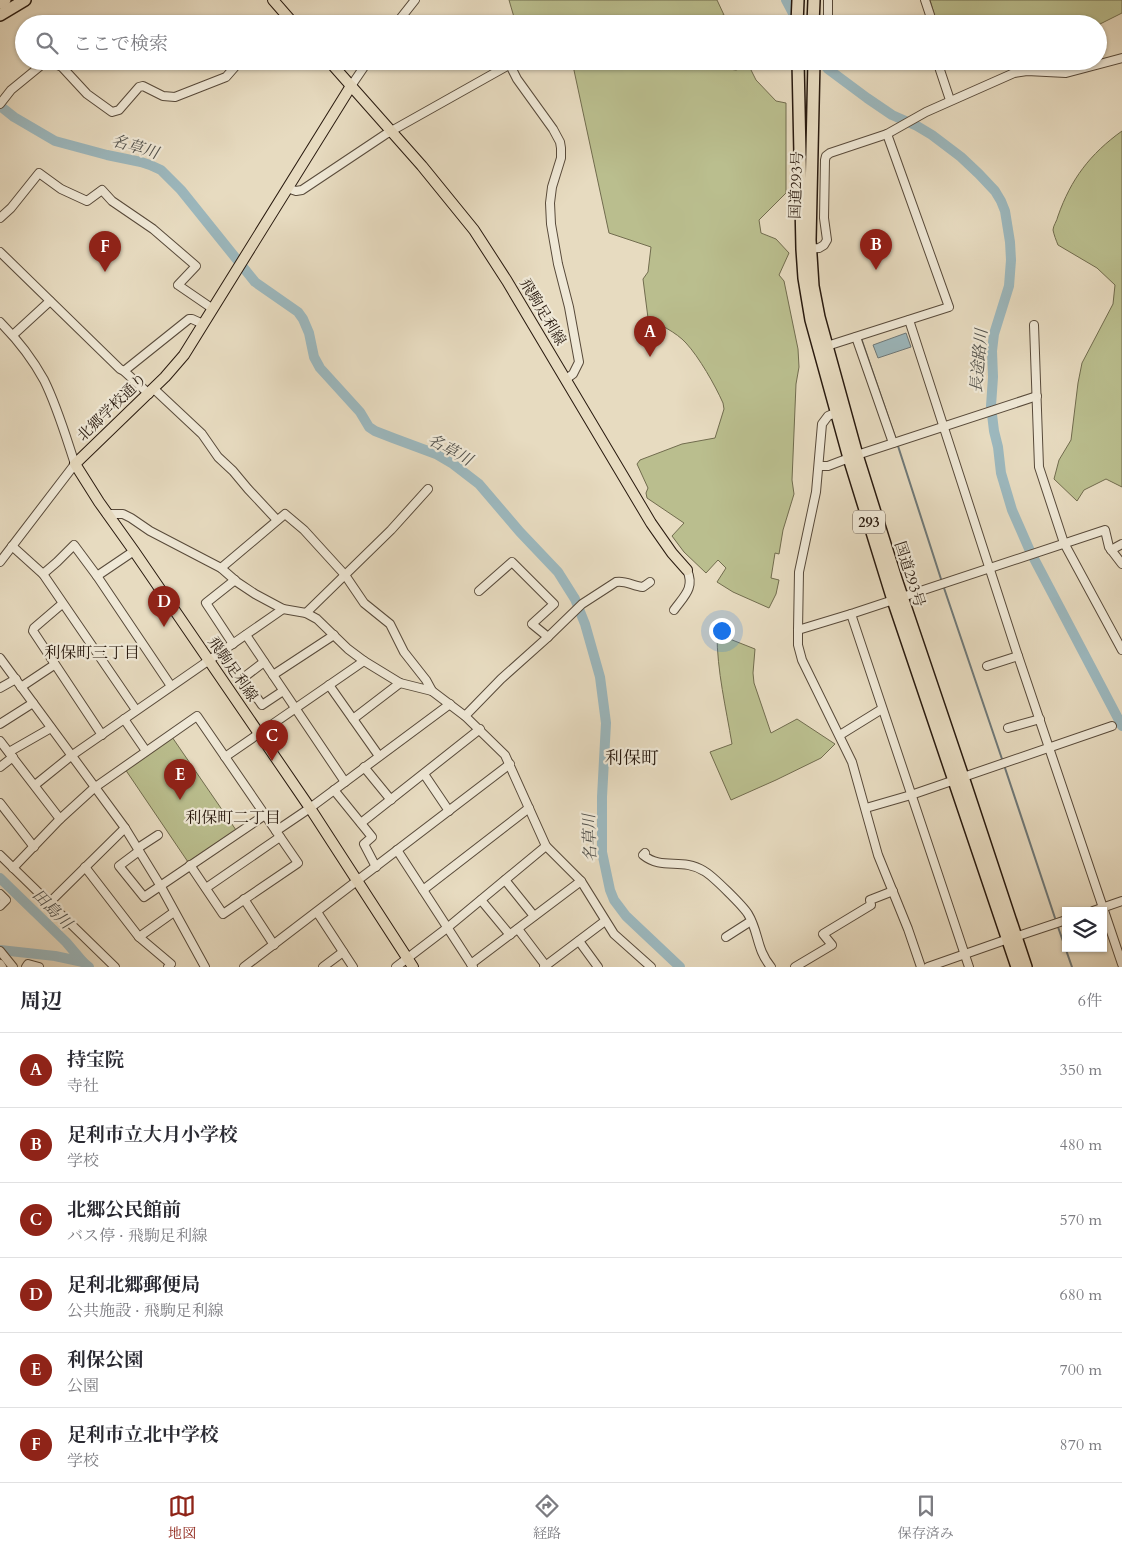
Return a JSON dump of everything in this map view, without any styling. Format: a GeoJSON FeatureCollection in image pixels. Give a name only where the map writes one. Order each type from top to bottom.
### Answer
{"type":"FeatureCollection","features":[{"type":"Feature","properties":{"kind":"highway"},"geometry":{"type":"LineString","coordinates":[[0,3],[6,0]]}},
{"type":"Feature","properties":{"kind":"highway"},"geometry":{"type":"LineString","coordinates":[[0,15],[25,0]]}},
{"type":"Feature","properties":{"kind":"highway"},"geometry":{"type":"LineString","coordinates":[[813,15],[814,0]]}},
{"type":"Feature","properties":{"kind":"highway","name":"国道293号"},"geometry":{"type":"LineString","coordinates":[[798,70],[806,249],[815,298],[854,456],[897,598],[1012,938],[1026,967]]}},
{"type":"Feature","properties":{"kind":"highway","name":"国道293号"},"geometry":{"type":"LineString","coordinates":[[814,70],[804,278],[811,320],[836,412],[854,456]]}},
{"type":"Feature","properties":{"kind":"highway","name":"国道293号"},"geometry":{"type":"LineString","coordinates":[[1012,938],[1017,967]]}},
{"type":"Feature","properties":{"kind":"main road"},"geometry":{"type":"LineString","coordinates":[[273,0],[284,15]]}},
{"type":"Feature","properties":{"kind":"main road","name":"飛駒足利線"},"geometry":{"type":"LineString","coordinates":[[336,70],[422,166],[474,230],[507,281],[651,523],[672,553],[687,570]]}},
{"type":"Feature","properties":{"kind":"main road"},"geometry":{"type":"LineString","coordinates":[[287,188],[351,86]]}},
{"type":"Feature","properties":{"kind":"main road","name":"北郷学校通り"},"geometry":{"type":"LineString","coordinates":[[76,464],[178,363],[287,188]]}},
{"type":"Feature","properties":{"kind":"main road","name":"飛駒足利線"},"geometry":{"type":"LineString","coordinates":[[76,464],[107,514],[310,808],[410,963]]}},
{"type":"Feature","properties":{"kind":"street"},"geometry":{"type":"LineString","coordinates":[[403,15],[415,0]]}},
{"type":"Feature","properties":{"kind":"street"},"geometry":{"type":"LineString","coordinates":[[828,0],[828,15]]}},
{"type":"Feature","properties":{"kind":"street"},"geometry":{"type":"LineString","coordinates":[[926,0],[930,15]]}},
{"type":"Feature","properties":{"kind":"street"},"geometry":{"type":"LineString","coordinates":[[1107,62],[1122,58]]}},
{"type":"Feature","properties":{"kind":"street"},"geometry":{"type":"LineString","coordinates":[[2,101],[11,90],[35,70]]}},
{"type":"Feature","properties":{"kind":"street"},"geometry":{"type":"LineString","coordinates":[[65,70],[87,94],[112,112],[119,110],[135,89],[139,87],[143,86],[163,96],[176,97],[226,77],[232,70]]}},
{"type":"Feature","properties":{"kind":"street"},"geometry":{"type":"LineString","coordinates":[[351,86],[362,70]]}},
{"type":"Feature","properties":{"kind":"street"},"geometry":{"type":"LineString","coordinates":[[287,188],[296,192],[302,190],[372,142],[500,70]]}},
{"type":"Feature","properties":{"kind":"street"},"geometry":{"type":"LineString","coordinates":[[515,70],[517,78],[553,129],[561,148],[552,187],[550,204],[551,224],[579,362],[573,374],[566,379]]}},
{"type":"Feature","properties":{"kind":"street"},"geometry":{"type":"LineString","coordinates":[[940,70],[950,100]]}},
{"type":"Feature","properties":{"kind":"street"},"geometry":{"type":"LineString","coordinates":[[806,249],[819,248],[827,240],[824,212],[826,156],[887,134],[950,100],[1014,73],[1027,71],[1066,73],[1077,70]]}},
{"type":"Feature","properties":{"kind":"street"},"geometry":{"type":"LineString","coordinates":[[827,346],[949,307],[887,134]]}},
{"type":"Feature","properties":{"kind":"street"},"geometry":{"type":"LineString","coordinates":[[0,218],[11,208],[39,173],[61,189],[87,201],[102,190],[112,201],[153,229],[196,266],[178,285],[212,309]]}},
{"type":"Feature","properties":{"kind":"street"},"geometry":{"type":"LineString","coordinates":[[0,252],[120,369],[198,429],[218,457],[277,520]]}},
{"type":"Feature","properties":{"kind":"street"},"geometry":{"type":"LineString","coordinates":[[13,335],[50,301]]}},
{"type":"Feature","properties":{"kind":"street"},"geometry":{"type":"LineString","coordinates":[[124,371],[189,319],[203,324]]}},
{"type":"Feature","properties":{"kind":"street"},"geometry":{"type":"LineString","coordinates":[[909,320],[1018,656],[1103,907]]}},
{"type":"Feature","properties":{"kind":"street"},"geometry":{"type":"LineString","coordinates":[[0,322],[13,335],[35,365],[48,389],[76,464]]}},
{"type":"Feature","properties":{"kind":"street"},"geometry":{"type":"LineString","coordinates":[[1034,325],[1039,467],[1064,543],[1122,650]]}},
{"type":"Feature","properties":{"kind":"street"},"geometry":{"type":"LineString","coordinates":[[856,337],[894,443]]}},
{"type":"Feature","properties":{"kind":"street"},"geometry":{"type":"LineString","coordinates":[[819,466],[828,466],[1037,396]]}},
{"type":"Feature","properties":{"kind":"street"},"geometry":{"type":"LineString","coordinates":[[836,412],[828,416],[822,424],[816,492],[799,572],[798,645],[802,660],[852,762],[878,855],[921,967],[1062,921]]}},
{"type":"Feature","properties":{"kind":"street","name":"北郷学校通り"},"geometry":{"type":"LineString","coordinates":[[0,562],[76,464]]}},
{"type":"Feature","properties":{"kind":"street"},"geometry":{"type":"LineString","coordinates":[[306,613],[391,530],[428,489]]}},
{"type":"Feature","properties":{"kind":"street"},"geometry":{"type":"LineString","coordinates":[[107,514],[122,514],[131,518],[150,532],[221,568],[255,594],[283,609],[306,613],[317,619],[364,662],[400,683],[432,692],[465,716],[505,755],[546,846],[581,881],[614,934],[651,967]]}},
{"type":"Feature","properties":{"kind":"street"},"geometry":{"type":"LineString","coordinates":[[221,568],[285,514],[304,530],[344,575],[364,603],[390,624],[404,652],[426,680],[432,692]]}},
{"type":"Feature","properties":{"kind":"street"},"geometry":{"type":"LineString","coordinates":[[798,630],[1105,530],[1109,547],[1122,564]]}},
{"type":"Feature","properties":{"kind":"street"},"geometry":{"type":"LineString","coordinates":[[1111,550],[1122,544]]}},
{"type":"Feature","properties":{"kind":"street"},"geometry":{"type":"LineString","coordinates":[[43,574],[74,545],[171,686]]}},
{"type":"Feature","properties":{"kind":"street"},"geometry":{"type":"LineString","coordinates":[[12,546],[43,574],[136,710]]}},
{"type":"Feature","properties":{"kind":"street"},"geometry":{"type":"LineString","coordinates":[[97,576],[134,551]]}},
{"type":"Feature","properties":{"kind":"street"},"geometry":{"type":"LineString","coordinates":[[479,591],[512,562],[554,604],[532,624],[548,637]]}},
{"type":"Feature","properties":{"kind":"street"},"geometry":{"type":"LineString","coordinates":[[674,610],[690,586],[691,578],[687,570]]}},
{"type":"Feature","properties":{"kind":"street"},"geometry":{"type":"LineString","coordinates":[[233,644],[206,603],[235,580]]}},
{"type":"Feature","properties":{"kind":"street"},"geometry":{"type":"LineString","coordinates":[[465,716],[501,679],[582,604],[622,580],[643,587],[650,582]]}},
{"type":"Feature","properties":{"kind":"street"},"geometry":{"type":"LineString","coordinates":[[62,604],[34,628],[33,631],[102,735]]}},
{"type":"Feature","properties":{"kind":"street"},"geometry":{"type":"LineString","coordinates":[[35,785],[71,756],[283,609]]}},
{"type":"Feature","properties":{"kind":"street"},"geometry":{"type":"LineString","coordinates":[[850,614],[969,967]]}},
{"type":"Feature","properties":{"kind":"street"},"geometry":{"type":"LineString","coordinates":[[246,635],[345,782]]}},
{"type":"Feature","properties":{"kind":"street"},"geometry":{"type":"LineString","coordinates":[[272,675],[334,635]]}},
{"type":"Feature","properties":{"kind":"street"},"geometry":{"type":"LineString","coordinates":[[987,666],[1018,656]]}},
{"type":"Feature","properties":{"kind":"street"},"geometry":{"type":"LineString","coordinates":[[0,658],[125,828],[205,967]]}},
{"type":"Feature","properties":{"kind":"street"},"geometry":{"type":"LineString","coordinates":[[264,662],[242,678],[262,705],[283,691]]}},
{"type":"Feature","properties":{"kind":"street"},"geometry":{"type":"LineString","coordinates":[[225,757],[364,662]]}},
{"type":"Feature","properties":{"kind":"street"},"geometry":{"type":"LineString","coordinates":[[21,687],[54,665]]}},
{"type":"Feature","properties":{"kind":"street"},"geometry":{"type":"LineString","coordinates":[[0,688],[16,679]]}},
{"type":"Feature","properties":{"kind":"street"},"geometry":{"type":"LineString","coordinates":[[353,719],[400,683]]}},
{"type":"Feature","properties":{"kind":"street"},"geometry":{"type":"LineString","coordinates":[[330,685],[379,756]]}},
{"type":"Feature","properties":{"kind":"street"},"geometry":{"type":"LineString","coordinates":[[0,724],[33,704]]}},
{"type":"Feature","properties":{"kind":"street"},"geometry":{"type":"LineString","coordinates":[[206,888],[450,704]]}},
{"type":"Feature","properties":{"kind":"street"},"geometry":{"type":"LineString","coordinates":[[840,735],[882,709]]}},
{"type":"Feature","properties":{"kind":"street"},"geometry":{"type":"LineString","coordinates":[[13,868],[60,819],[94,788],[197,716],[298,863],[223,914],[190,865]]}},
{"type":"Feature","properties":{"kind":"street"},"geometry":{"type":"LineString","coordinates":[[124,719],[146,751]]}},
{"type":"Feature","properties":{"kind":"street"},"geometry":{"type":"LineString","coordinates":[[1008,728],[1040,719]]}},
{"type":"Feature","properties":{"kind":"street"},"geometry":{"type":"LineString","coordinates":[[866,808],[911,795],[1112,726]]}},
{"type":"Feature","properties":{"kind":"street"},"geometry":{"type":"LineString","coordinates":[[0,767],[11,755],[51,728]]}},
{"type":"Feature","properties":{"kind":"street"},"geometry":{"type":"LineString","coordinates":[[361,823],[480,729]]}},
{"type":"Feature","properties":{"kind":"street"},"geometry":{"type":"LineString","coordinates":[[0,741],[60,819]]}},
{"type":"Feature","properties":{"kind":"street"},"geometry":{"type":"LineString","coordinates":[[244,967],[510,764]]}},
{"type":"Feature","properties":{"kind":"street"},"geometry":{"type":"LineString","coordinates":[[364,767],[391,800]]}},
{"type":"Feature","properties":{"kind":"street"},"geometry":{"type":"LineString","coordinates":[[424,774],[450,810]]}},
{"type":"Feature","properties":{"kind":"street"},"geometry":{"type":"LineString","coordinates":[[334,790],[372,836],[364,844],[376,867]]}},
{"type":"Feature","properties":{"kind":"street"},"geometry":{"type":"LineString","coordinates":[[0,803],[34,847]]}},
{"type":"Feature","properties":{"kind":"street"},"geometry":{"type":"LineString","coordinates":[[423,890],[529,808]]}},
{"type":"Feature","properties":{"kind":"street"},"geometry":{"type":"LineString","coordinates":[[158,835],[120,866],[144,897],[265,815]]}},
{"type":"Feature","properties":{"kind":"street"},"geometry":{"type":"LineString","coordinates":[[49,903],[125,828]]}},
{"type":"Feature","properties":{"kind":"street"},"geometry":{"type":"LineString","coordinates":[[396,967],[410,963],[447,928],[546,846]]}},
{"type":"Feature","properties":{"kind":"street"},"geometry":{"type":"LineString","coordinates":[[397,850],[472,965],[581,881]]}},
{"type":"Feature","properties":{"kind":"street"},"geometry":{"type":"LineString","coordinates":[[645,853],[643,855],[650,861],[693,865],[713,878],[748,913],[764,959],[771,967]]}},
{"type":"Feature","properties":{"kind":"street"},"geometry":{"type":"LineString","coordinates":[[0,855],[115,967]]}},
{"type":"Feature","properties":{"kind":"street"},"geometry":{"type":"LineString","coordinates":[[85,867],[139,937],[171,964],[168,967]]}},
{"type":"Feature","properties":{"kind":"street"},"geometry":{"type":"LineString","coordinates":[[505,880],[534,916]]}},
{"type":"Feature","properties":{"kind":"street"},"geometry":{"type":"LineString","coordinates":[[795,967],[832,946],[823,934],[871,905],[870,900],[893,891]]}},
{"type":"Feature","properties":{"kind":"street"},"geometry":{"type":"LineString","coordinates":[[0,894],[6,900],[0,906]]}},
{"type":"Feature","properties":{"kind":"street"},"geometry":{"type":"LineString","coordinates":[[244,899],[274,945]]}},
{"type":"Feature","properties":{"kind":"street"},"geometry":{"type":"LineString","coordinates":[[481,900],[510,935]]}},
{"type":"Feature","properties":{"kind":"street"},"geometry":{"type":"LineString","coordinates":[[1106,907],[1122,901]]}},
{"type":"Feature","properties":{"kind":"street"},"geometry":{"type":"LineString","coordinates":[[139,937],[174,912]]}},
{"type":"Feature","properties":{"kind":"street"},"geometry":{"type":"LineString","coordinates":[[317,912],[353,967]]}},
{"type":"Feature","properties":{"kind":"street"},"geometry":{"type":"LineString","coordinates":[[1107,920],[1122,964]]}},
{"type":"Feature","properties":{"kind":"street"},"geometry":{"type":"LineString","coordinates":[[518,929],[545,967],[605,921]]}},
{"type":"Feature","properties":{"kind":"street"},"geometry":{"type":"LineString","coordinates":[[726,937],[751,921]]}},
{"type":"Feature","properties":{"kind":"street"},"geometry":{"type":"LineString","coordinates":[[579,941],[598,967]]}},
{"type":"Feature","properties":{"kind":"street"},"geometry":{"type":"LineString","coordinates":[[0,952],[3,964],[12,967]]}},
{"type":"Feature","properties":{"kind":"street"},"geometry":{"type":"LineString","coordinates":[[323,967],[343,952]]}},
{"type":"Feature","properties":{"kind":"street"},"geometry":{"type":"LineString","coordinates":[[26,967],[28,964],[39,967]]}},
{"type":"Feature","properties":{"kind":"green space"},"geometry":{"type":"Polygon","coordinates":[[[509,0],[717,0],[724,15],[513,15],[509,0]]]}},
{"type":"Feature","properties":{"kind":"green space"},"geometry":{"type":"Polygon","coordinates":[[[930,0],[1122,0],[1122,13],[1107,20],[1107,15],[934,15],[930,0]]]}},
{"type":"Feature","properties":{"kind":"green space"},"geometry":{"type":"Polygon","coordinates":[[[574,70],[751,70],[756,80],[776,101],[786,103],[786,193],[759,220],[761,233],[776,239],[789,253],[779,275],[784,281],[798,349],[799,367],[796,384],[792,480],[794,494],[783,530],[779,554],[775,553],[771,578],[779,580],[776,594],[769,608],[733,592],[717,582],[726,568],[718,560],[706,573],[684,552],[672,536],[684,523],[647,498],[648,488],[637,464],[640,460],[682,444],[715,438],[724,409],[716,388],[686,343],[673,332],[648,318],[643,279],[648,272],[651,247],[609,233],[574,70]]]}},
{"type":"Feature","properties":{"kind":"green space"},"geometry":{"type":"Polygon","coordinates":[[[1122,131],[1122,487],[1106,479],[1084,490],[1077,501],[1054,479],[1059,460],[1071,440],[1082,363],[1113,304],[1115,285],[1097,268],[1058,245],[1053,228],[1069,190],[1083,168],[1100,149],[1122,131]]]}},
{"type":"Feature","properties":{"kind":"green space"},"geometry":{"type":"Polygon","coordinates":[[[717,634],[755,649],[754,683],[771,733],[797,719],[835,744],[821,758],[731,800],[710,752],[732,744],[720,676],[717,634]]]}},
{"type":"Feature","properties":{"kind":"green space"},"geometry":{"type":"Polygon","coordinates":[[[172,737],[236,830],[188,862],[125,769],[172,737]]]}},
{"type":"Feature","properties":{"kind":"water"},"geometry":{"type":"Polygon","coordinates":[[[906,333],[911,347],[878,358],[873,345],[906,333]]]}},
{"type":"Feature","properties":{"kind":"waterway","name":"長途路川"},"geometry":{"type":"LineString","coordinates":[[786,0],[794,15]]}},
{"type":"Feature","properties":{"kind":"waterway","name":"長途路川"},"geometry":{"type":"LineString","coordinates":[[829,70],[892,115],[932,135],[961,157],[995,191],[1001,201],[1005,211],[1011,260],[1009,286],[994,334],[992,351],[991,406],[1001,473],[1012,510],[1030,551],[1122,726]]}},
{"type":"Feature","properties":{"kind":"waterway","name":"名草川"},"geometry":{"type":"LineString","coordinates":[[0,106],[14,117],[55,141],[141,162],[161,170],[181,190],[255,282],[298,312],[309,333],[314,357],[320,368],[360,412],[369,427],[436,454],[453,464],[479,484],[520,532],[558,572],[575,599],[585,624],[600,677],[606,723],[602,797],[602,852],[610,890],[614,900],[626,916],[680,967]]}},
{"type":"Feature","properties":{"kind":"waterway"},"geometry":{"type":"LineString","coordinates":[[861,338],[895,437]]}},
{"type":"Feature","properties":{"kind":"waterway"},"geometry":{"type":"LineString","coordinates":[[898,446],[941,579]]}},
{"type":"Feature","properties":{"kind":"waterway"},"geometry":{"type":"LineString","coordinates":[[944,588],[1002,759]]}},
{"type":"Feature","properties":{"kind":"waterway"},"geometry":{"type":"LineString","coordinates":[[1005,768],[1055,918]]}},
{"type":"Feature","properties":{"kind":"waterway","name":"田島川"},"geometry":{"type":"LineString","coordinates":[[0,878],[66,942],[83,962]]}},
{"type":"Feature","properties":{"kind":"waterway"},"geometry":{"type":"LineString","coordinates":[[1058,927],[1072,967]]}},
{"type":"Feature","properties":{"kind":"waterway"},"geometry":{"type":"LineString","coordinates":[[0,950],[55,956],[83,962],[89,967]]}},
{"type":"Feature","properties":{"kind":"place","name":"足利市立大月小学校"},"geometry":{"type":"Point","coordinates":[876,270]}},
{"type":"Feature","properties":{"kind":"place","name":"足利市立北中学校"},"geometry":{"type":"Point","coordinates":[105,272]}},
{"type":"Feature","properties":{"kind":"place","name":"持宝院"},"geometry":{"type":"Point","coordinates":[650,357]}},
{"type":"Feature","properties":{"kind":"place","name":"足利北郷郵便局"},"geometry":{"type":"Point","coordinates":[164,627]}},
{"type":"Feature","properties":{"kind":"place","name":"北郷公民館前"},"geometry":{"type":"Point","coordinates":[272,761]}},
{"type":"Feature","properties":{"kind":"place","name":"利保公園"},"geometry":{"type":"Point","coordinates":[180,800]}},
{"type":"Feature","properties":{"kind":"district","name":"利保町三丁目"},"geometry":{"type":"Point","coordinates":[92,653]}},
{"type":"Feature","properties":{"kind":"district","name":"利保町"},"geometry":{"type":"Point","coordinates":[632,758]}},
{"type":"Feature","properties":{"kind":"district","name":"利保町二丁目"},"geometry":{"type":"Point","coordinates":[233,818]}}]}
